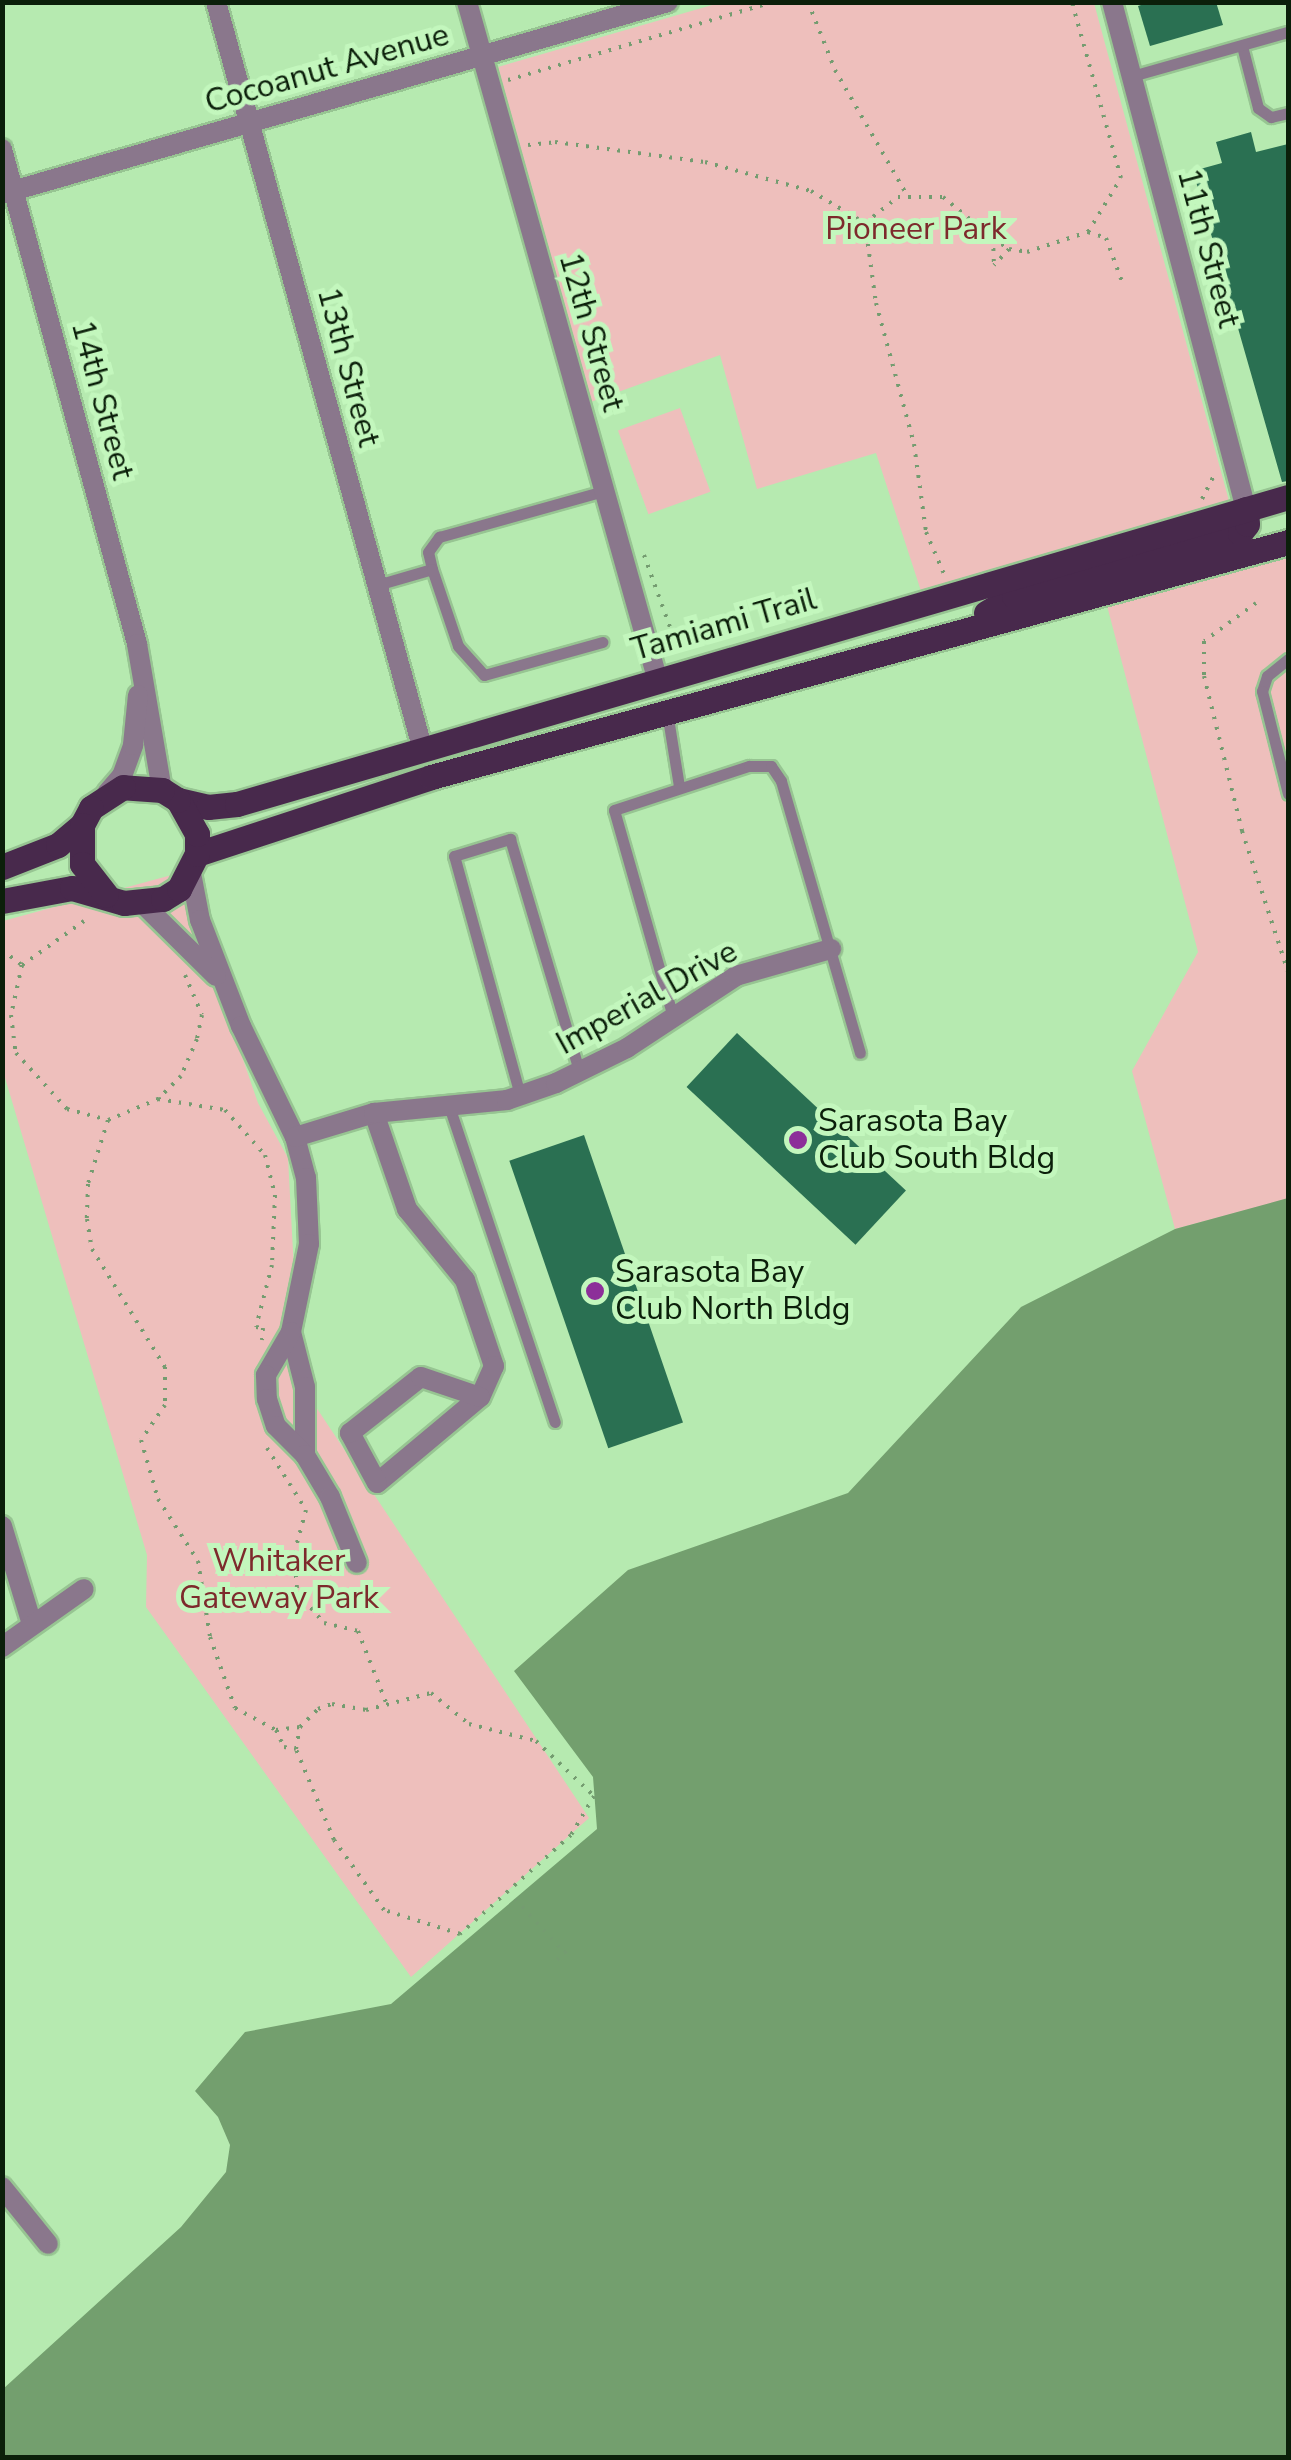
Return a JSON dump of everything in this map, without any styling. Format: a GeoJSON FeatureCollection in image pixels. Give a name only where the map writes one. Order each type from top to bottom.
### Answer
{"type":"FeatureCollection","features":[{"type":"Feature","properties":{"kind":"main road","name":"Tamiami Trail"},"geometry":{"type":"LineString","coordinates":[[106,795],[124,787],[170,795],[208,808],[237,804],[657,678],[1288,497]]}},
{"type":"Feature","properties":{"kind":"main road"},"geometry":{"type":"LineString","coordinates":[[961,629],[1014,596],[1240,533],[1247,524],[1246,509]]}},
{"type":"Feature","properties":{"kind":"main road","name":"Tamiami Trail"},"geometry":{"type":"LineString","coordinates":[[144,905],[179,888],[194,863],[431,777],[1288,542]]}},
{"type":"Feature","properties":{"kind":"main road"},"geometry":{"type":"LineString","coordinates":[[2,867],[58,845],[82,825],[106,795]]}},
{"type":"Feature","properties":{"kind":"main road"},"geometry":{"type":"LineString","coordinates":[[170,795],[190,816],[194,863]]}},
{"type":"Feature","properties":{"kind":"main road"},"geometry":{"type":"LineString","coordinates":[[82,825],[82,864],[106,895]]}},
{"type":"Feature","properties":{"kind":"main road"},"geometry":{"type":"LineString","coordinates":[[2,901],[42,889],[106,895],[144,905]]}},
{"type":"Feature","properties":{"kind":"street","name":"13th Street"},"geometry":{"type":"LineString","coordinates":[[216,2],[422,747]]}},
{"type":"Feature","properties":{"kind":"street","name":"12th Street"},"geometry":{"type":"LineString","coordinates":[[467,2],[657,678]]}},
{"type":"Feature","properties":{"kind":"street","name":"Cocoanut Avenue"},"geometry":{"type":"LineString","coordinates":[[8,192],[668,2]]}},
{"type":"Feature","properties":{"kind":"street","name":"11th Street"},"geometry":{"type":"LineString","coordinates":[[1112,2],[1246,509]]}},
{"type":"Feature","properties":{"kind":"street","name":"14th Street"},"geometry":{"type":"LineString","coordinates":[[2,149],[8,192],[141,668],[170,795]]}},
{"type":"Feature","properties":{"kind":"street","name":"14th Street"},"geometry":{"type":"LineString","coordinates":[[106,795],[122,776],[133,745],[141,668]]}},
{"type":"Feature","properties":{"kind":"street"},"geometry":{"type":"LineString","coordinates":[[194,863],[200,920],[224,984],[296,1137],[310,1226],[291,1332],[265,1383],[276,1426],[305,1455],[358,1563]]}},
{"type":"Feature","properties":{"kind":"street"},"geometry":{"type":"LineString","coordinates":[[144,905],[224,984]]}},
{"type":"Feature","properties":{"kind":"street","name":"Imperial Drive"},"geometry":{"type":"LineString","coordinates":[[296,1137],[374,1113],[450,1109],[520,1095],[579,1071],[736,976],[830,948]]}},
{"type":"Feature","properties":{"kind":"street"},"geometry":{"type":"LineString","coordinates":[[374,1113],[406,1210],[465,1280],[494,1366],[480,1397],[377,1483],[350,1433],[421,1377],[480,1397]]}},
{"type":"Feature","properties":{"kind":"street"},"geometry":{"type":"LineString","coordinates":[[291,1332],[305,1387],[305,1455]]}},
{"type":"Feature","properties":{"kind":"street"},"geometry":{"type":"LineString","coordinates":[[2,1526],[32,1624]]}},
{"type":"Feature","properties":{"kind":"street"},"geometry":{"type":"LineString","coordinates":[[2,1647],[84,1589]]}},
{"type":"Feature","properties":{"kind":"street"},"geometry":{"type":"LineString","coordinates":[[2,2187],[48,2244]]}},
{"type":"Feature","properties":{"kind":"lane"},"geometry":{"type":"LineString","coordinates":[[1132,76],[1288,36]]}},
{"type":"Feature","properties":{"kind":"lane"},"geometry":{"type":"LineString","coordinates":[[1242,46],[1258,108],[1272,117],[1288,113]]}},
{"type":"Feature","properties":{"kind":"lane"},"geometry":{"type":"LineString","coordinates":[[602,642],[484,675],[458,646],[428,552],[439,537],[604,491]]}},
{"type":"Feature","properties":{"kind":"lane"},"geometry":{"type":"LineString","coordinates":[[377,585],[432,568]]}},
{"type":"Feature","properties":{"kind":"lane"},"geometry":{"type":"LineString","coordinates":[[1288,658],[1267,676],[1262,691],[1288,794]]}},
{"type":"Feature","properties":{"kind":"lane"},"geometry":{"type":"LineString","coordinates":[[667,712],[679,786]]}},
{"type":"Feature","properties":{"kind":"lane"},"geometry":{"type":"LineString","coordinates":[[673,1017],[614,810],[679,786],[770,766],[781,782],[860,1053]]}},
{"type":"Feature","properties":{"kind":"lane"},"geometry":{"type":"LineString","coordinates":[[520,1095],[454,856],[510,839],[579,1071]]}},
{"type":"Feature","properties":{"kind":"lane"},"geometry":{"type":"LineString","coordinates":[[450,1109],[555,1422]]}},
{"type":"Feature","properties":{"kind":"path"},"geometry":{"type":"LineString","coordinates":[[509,98],[506,81],[772,2]]}},
{"type":"Feature","properties":{"kind":"path"},"geometry":{"type":"LineString","coordinates":[[808,2],[835,70],[907,194]]}},
{"type":"Feature","properties":{"kind":"path"},"geometry":{"type":"LineString","coordinates":[[1072,2],[1121,178],[1088,232]]}},
{"type":"Feature","properties":{"kind":"path"},"geometry":{"type":"LineString","coordinates":[[526,160],[522,146],[555,142],[705,162],[811,191],[865,223]]}},
{"type":"Feature","properties":{"kind":"path"},"geometry":{"type":"LineString","coordinates":[[865,223],[898,196],[907,194],[943,197],[1009,249],[1027,252],[1088,232],[1106,238],[1124,287]]}},
{"type":"Feature","properties":{"kind":"path"},"geometry":{"type":"LineString","coordinates":[[865,223],[876,303],[914,444],[926,532],[945,578]]}},
{"type":"Feature","properties":{"kind":"path"},"geometry":{"type":"LineString","coordinates":[[993,238],[994,265],[1009,249]]}},
{"type":"Feature","properties":{"kind":"path"},"geometry":{"type":"LineString","coordinates":[[1200,503],[1216,472],[1212,458]]}},
{"type":"Feature","properties":{"kind":"path"},"geometry":{"type":"LineString","coordinates":[[640,550],[679,652]]}},
{"type":"Feature","properties":{"kind":"path"},"geometry":{"type":"LineString","coordinates":[[1256,603],[1204,641],[1204,676],[1242,831],[1288,972]]}},
{"type":"Feature","properties":{"kind":"path"},"geometry":{"type":"LineString","coordinates":[[84,921],[22,965],[12,1014],[16,1053],[66,1108],[108,1120],[158,1099],[181,1076],[202,1015],[181,964]]}},
{"type":"Feature","properties":{"kind":"path"},"geometry":{"type":"LineString","coordinates":[[2,950],[22,965]]}},
{"type":"Feature","properties":{"kind":"path"},"geometry":{"type":"LineString","coordinates":[[158,1099],[225,1110],[265,1155],[275,1195],[272,1264],[256,1320],[263,1328],[262,1345]]}},
{"type":"Feature","properties":{"kind":"path"},"geometry":{"type":"LineString","coordinates":[[108,1120],[88,1184],[86,1219],[92,1250],[165,1367],[165,1405],[142,1440],[158,1498],[198,1560],[210,1637],[235,1708],[276,1730],[284,1747],[296,1748]]}},
{"type":"Feature","properties":{"kind":"path"},"geometry":{"type":"LineString","coordinates":[[262,1434],[306,1510],[294,1554],[298,1592],[324,1624],[358,1631],[387,1704]]}},
{"type":"Feature","properties":{"kind":"path"},"geometry":{"type":"LineString","coordinates":[[276,1730],[300,1726],[332,1704],[366,1710],[438,1695],[469,1724],[536,1741],[594,1796],[571,1835],[460,1934],[384,1910],[334,1840],[296,1748],[300,1726]]}},
{"type":"Feature","properties":{"kind":"path"},"geometry":{"type":"LineString","coordinates":[[515,1898],[564,1953]]}},
{"type":"Feature","properties":{"kind":"path"},"geometry":{"type":"LineString","coordinates":[[557,1960],[572,1947]]}},
{"type":"Feature","properties":{"kind":"green space","name":"Pioneer Park"},"geometry":{"type":"Polygon","coordinates":[[[719,3],[1094,3],[1229,501],[921,591],[876,453],[757,489],[720,355],[588,403],[498,67],[719,3]]]}},
{"type":"Feature","properties":{"kind":"green space"},"geometry":{"type":"Polygon","coordinates":[[[680,408],[710,492],[648,514],[618,431],[680,408]]]}},
{"type":"Feature","properties":{"kind":"green space"},"geometry":{"type":"Polygon","coordinates":[[[1288,549],[1288,1199],[1175,1229],[1132,1071],[1198,952],[1105,598],[1288,549]]]}},
{"type":"Feature","properties":{"kind":"green space","name":"Whitaker Gateway Park"},"geometry":{"type":"Polygon","coordinates":[[[179,873],[258,1103],[288,1158],[300,1383],[589,1818],[411,1977],[146,1607],[147,1555],[3,1071],[3,921],[179,873]]]}},
{"type":"Feature","properties":{"kind":"shaded area"},"geometry":{"type":"Polygon","coordinates":[[[1288,1198],[1288,2457],[3,2457],[3,2389],[181,2227],[226,2172],[230,2145],[218,2117],[195,2091],[245,2032],[391,2004],[597,1829],[593,1777],[514,1671],[628,1570],[848,1493],[1021,1307],[1175,1229],[1288,1198]]]}},
{"type":"Feature","properties":{"kind":"building"},"geometry":{"type":"Polygon","coordinates":[[[1150,2],[1216,2],[1223,25],[1150,46],[1138,6],[1150,2]]]}},
{"type":"Feature","properties":{"kind":"building"},"geometry":{"type":"Polygon","coordinates":[[[1251,132],[1256,152],[1288,144],[1288,481],[1282,482],[1193,171],[1222,163],[1216,142],[1251,132]]]}},
{"type":"Feature","properties":{"kind":"building","name":"Sarasota Bay Club South Bldg"},"geometry":{"type":"Polygon","coordinates":[[[737,1033],[906,1191],[855,1245],[687,1087],[737,1033]]]}},
{"type":"Feature","properties":{"kind":"building","name":"Sarasota Bay Club North Bldg"},"geometry":{"type":"Polygon","coordinates":[[[584,1135],[683,1422],[608,1448],[509,1161],[584,1135]]]}},
{"type":"Feature","properties":{"kind":"place","name":"Sarasota Bay Club South Bldg"},"geometry":{"type":"Point","coordinates":[798,1140]}},
{"type":"Feature","properties":{"kind":"place","name":"Sarasota Bay Club North Bldg"},"geometry":{"type":"Point","coordinates":[595,1291]}}]}
